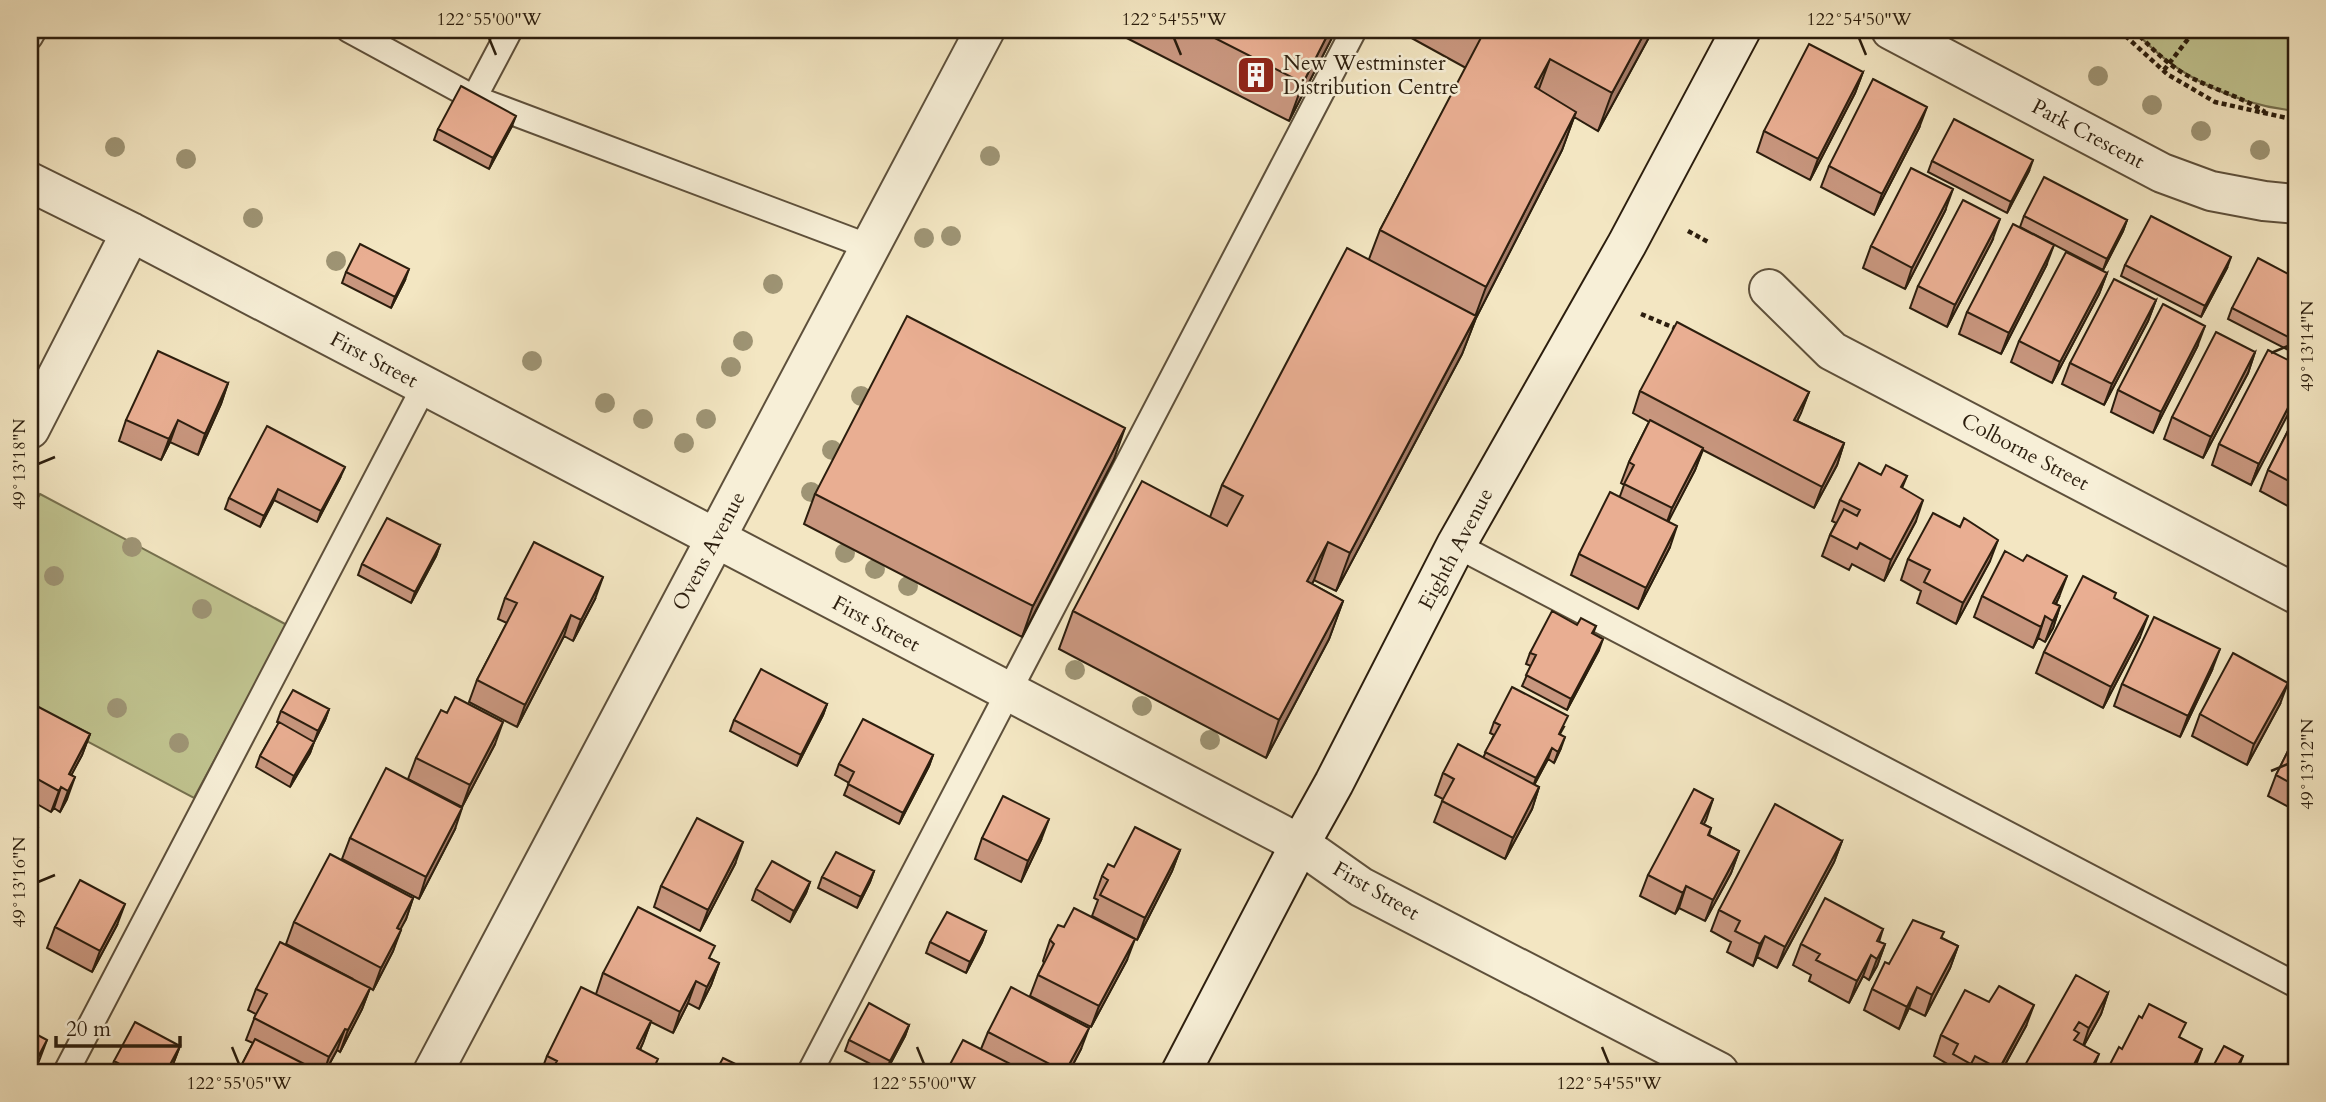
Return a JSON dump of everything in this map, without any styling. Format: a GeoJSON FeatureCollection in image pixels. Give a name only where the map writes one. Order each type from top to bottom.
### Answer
{"type":"FeatureCollection","features":[{"type":"Feature","properties":{"kind":"street","name":"Ovens Avenue"},"geometry":{"type":"LineString","coordinates":[[433,1072],[985,30]]}},
{"type":"Feature","properties":{"kind":"street","name":"Eighth Avenue"},"geometry":{"type":"LineString","coordinates":[[1181,1072],[1456,545],[1627,244],[1741,30]]}},
{"type":"Feature","properties":{"kind":"street","name":"Park Crescent"},"geometry":{"type":"LineString","coordinates":[[1891,30],[2162,173],[2211,191],[2296,204]]}},
{"type":"Feature","properties":{"kind":"street","name":"First Street"},"geometry":{"type":"LineString","coordinates":[[30,182],[131,232],[1007,693],[1300,844],[1361,887],[1719,1072]]}},
{"type":"Feature","properties":{"kind":"street"},"geometry":{"type":"LineString","coordinates":[[30,429],[131,232]]}},
{"type":"Feature","properties":{"kind":"street","name":"Colborne Street"},"geometry":{"type":"LineString","coordinates":[[1769,289],[1832,351],[2296,594]]}},
{"type":"Feature","properties":{"kind":"lane"},"geometry":{"type":"LineString","coordinates":[[30,37],[34,30]]}},
{"type":"Feature","properties":{"kind":"lane"},"geometry":{"type":"LineString","coordinates":[[349,30],[474,98],[870,247]]}},
{"type":"Feature","properties":{"kind":"lane"},"geometry":{"type":"LineString","coordinates":[[474,98],[510,30]]}},
{"type":"Feature","properties":{"kind":"lane"},"geometry":{"type":"LineString","coordinates":[[810,1072],[1354,30]]}},
{"type":"Feature","properties":{"kind":"lane"},"geometry":{"type":"LineString","coordinates":[[66,1072],[424,387]]}},
{"type":"Feature","properties":{"kind":"lane"},"geometry":{"type":"LineString","coordinates":[[1456,545],[2296,985]]}},
{"type":"Feature","properties":{"kind":"path"},"geometry":{"type":"LineString","coordinates":[[2119,30],[2164,71],[2215,102],[2296,120]]}},
{"type":"Feature","properties":{"kind":"path"},"geometry":{"type":"LineString","coordinates":[[2134,30],[2187,75],[2248,101],[2270,115]]}},
{"type":"Feature","properties":{"kind":"path"},"geometry":{"type":"LineString","coordinates":[[2164,71],[2193,32]]}},
{"type":"Feature","properties":{"kind":"path"},"geometry":{"type":"LineString","coordinates":[[1688,231],[1710,243]]}},
{"type":"Feature","properties":{"kind":"path"},"geometry":{"type":"LineString","coordinates":[[1641,314],[1682,331]]}},
{"type":"Feature","properties":{"kind":"green space"},"geometry":{"type":"Polygon","coordinates":[[[2134,30],[2296,30],[2296,111],[2251,102],[2208,86],[2168,61],[2134,30]]]}},
{"type":"Feature","properties":{"kind":"green space"},"geometry":{"type":"Polygon","coordinates":[[[40,494],[287,625],[194,798],[30,711],[30,512],[40,494]]]}},
{"type":"Feature","properties":{"kind":"building"},"geometry":{"type":"Polygon","coordinates":[[[1199,30],[1330,30],[1303,83],[1199,30]]]}},
{"type":"Feature","properties":{"kind":"building"},"geometry":{"type":"Polygon","coordinates":[[[1479,30],[1646,30],[1612,93],[1550,59],[1535,87],[1576,112],[1486,287],[1380,230],[1484,32],[1479,30]]]}},
{"type":"Feature","properties":{"kind":"building"},"geometry":{"type":"Polygon","coordinates":[[[1809,44],[1863,72],[1818,159],[1764,131],[1809,44]]]}},
{"type":"Feature","properties":{"kind":"building"},"geometry":{"type":"Polygon","coordinates":[[[1873,79],[1927,107],[1882,194],[1829,166],[1873,79]]]}},
{"type":"Feature","properties":{"kind":"building"},"geometry":{"type":"Polygon","coordinates":[[[461,86],[516,116],[493,158],[438,129],[461,86]]]}},
{"type":"Feature","properties":{"kind":"building"},"geometry":{"type":"Polygon","coordinates":[[[1954,119],[2033,160],[2011,202],[1932,161],[1954,119]]]}},
{"type":"Feature","properties":{"kind":"building"},"geometry":{"type":"Polygon","coordinates":[[[1911,168],[1953,189],[1912,268],[1871,246],[1911,168]]]}},
{"type":"Feature","properties":{"kind":"building"},"geometry":{"type":"Polygon","coordinates":[[[2044,177],[2127,220],[2107,259],[2024,216],[2044,177]]]}},
{"type":"Feature","properties":{"kind":"building"},"geometry":{"type":"Polygon","coordinates":[[[1963,200],[2000,219],[1955,305],[1918,286],[1963,200]]]}},
{"type":"Feature","properties":{"kind":"building"},"geometry":{"type":"Polygon","coordinates":[[[2151,216],[2231,257],[2205,306],[2125,265],[2151,216]]]}},
{"type":"Feature","properties":{"kind":"building"},"geometry":{"type":"Polygon","coordinates":[[[2013,224],[2054,245],[2009,333],[1967,312],[2013,224]]]}},
{"type":"Feature","properties":{"kind":"building"},"geometry":{"type":"Polygon","coordinates":[[[360,244],[409,269],[395,297],[346,272],[360,244]]]}},
{"type":"Feature","properties":{"kind":"building"},"geometry":{"type":"Polygon","coordinates":[[[1347,248],[1476,316],[1350,553],[1328,542],[1307,581],[1343,601],[1279,720],[1073,611],[1142,481],[1227,526],[1243,496],[1222,485],[1347,248]]]}},
{"type":"Feature","properties":{"kind":"building"},"geometry":{"type":"Polygon","coordinates":[[[2066,252],[2107,273],[2060,362],[2019,341],[2066,252]]]}},
{"type":"Feature","properties":{"kind":"building"},"geometry":{"type":"Polygon","coordinates":[[[2258,258],[2296,278],[2296,341],[2232,308],[2258,258]]]}},
{"type":"Feature","properties":{"kind":"building"},"geometry":{"type":"Polygon","coordinates":[[[2114,279],[2156,300],[2112,384],[2070,363],[2114,279]]]}},
{"type":"Feature","properties":{"kind":"building"},"geometry":{"type":"Polygon","coordinates":[[[2163,304],[2205,326],[2161,412],[2118,390],[2163,304]]]}},
{"type":"Feature","properties":{"kind":"building"},"geometry":{"type":"Polygon","coordinates":[[[907,316],[1125,428],[1033,606],[815,494],[907,316]]]}},
{"type":"Feature","properties":{"kind":"building"},"geometry":{"type":"Polygon","coordinates":[[[1677,322],[1809,392],[1794,420],[1844,443],[1822,487],[1640,391],[1677,322]]]}},
{"type":"Feature","properties":{"kind":"building"},"geometry":{"type":"Polygon","coordinates":[[[2216,332],[2255,352],[2211,437],[2172,417],[2216,332]]]}},
{"type":"Feature","properties":{"kind":"building"},"geometry":{"type":"Polygon","coordinates":[[[2268,350],[2296,364],[2296,392],[2259,464],[2219,444],[2268,350]]]}},
{"type":"Feature","properties":{"kind":"building"},"geometry":{"type":"Polygon","coordinates":[[[158,351],[228,383],[205,434],[178,420],[169,439],[126,420],[158,351]]]}},
{"type":"Feature","properties":{"kind":"building"},"geometry":{"type":"Polygon","coordinates":[[[2296,415],[2296,485],[2268,470],[2296,415]]]}},
{"type":"Feature","properties":{"kind":"building"},"geometry":{"type":"Polygon","coordinates":[[[1650,420],[1703,448],[1672,508],[1624,484],[1634,465],[1629,462],[1650,420]]]}},
{"type":"Feature","properties":{"kind":"building"},"geometry":{"type":"Polygon","coordinates":[[[267,426],[345,467],[321,511],[278,489],[264,516],[229,498],[267,426]]]}},
{"type":"Feature","properties":{"kind":"building"},"geometry":{"type":"Polygon","coordinates":[[[1859,463],[1881,475],[1886,465],[1907,476],[1901,487],[1923,500],[1891,560],[1860,543],[1857,549],[1830,535],[1844,509],[1857,516],[1860,510],[1840,500],[1859,463]]]}},
{"type":"Feature","properties":{"kind":"building"},"geometry":{"type":"Polygon","coordinates":[[[1610,492],[1677,526],[1646,588],[1579,554],[1610,492]]]}},
{"type":"Feature","properties":{"kind":"building"},"geometry":{"type":"Polygon","coordinates":[[[1933,513],[1960,527],[1964,518],[1998,540],[1963,603],[1924,582],[1930,570],[1908,559],[1933,513]]]}},
{"type":"Feature","properties":{"kind":"building"},"geometry":{"type":"Polygon","coordinates":[[[387,518],[440,545],[415,592],[362,564],[387,518]]]}},
{"type":"Feature","properties":{"kind":"building"},"geometry":{"type":"Polygon","coordinates":[[[534,542],[603,577],[581,620],[571,615],[525,705],[477,680],[517,603],[505,598],[534,542]]]}},
{"type":"Feature","properties":{"kind":"building"},"geometry":{"type":"Polygon","coordinates":[[[2005,551],[2023,561],[2027,555],[2067,576],[2053,603],[2060,606],[2053,621],[2045,616],[2041,627],[1982,596],[2005,551]]]}},
{"type":"Feature","properties":{"kind":"building"},"geometry":{"type":"Polygon","coordinates":[[[2083,576],[2116,593],[2114,598],[2148,616],[2111,687],[2044,652],[2083,576]]]}},
{"type":"Feature","properties":{"kind":"building"},"geometry":{"type":"Polygon","coordinates":[[[1552,611],[1577,625],[1581,618],[1596,626],[1592,633],[1603,639],[1571,699],[1526,675],[1536,655],[1530,653],[1552,611]]]}},
{"type":"Feature","properties":{"kind":"building"},"geometry":{"type":"Polygon","coordinates":[[[2154,617],[2220,649],[2188,716],[2122,684],[2154,617]]]}},
{"type":"Feature","properties":{"kind":"building"},"geometry":{"type":"Polygon","coordinates":[[[2233,653],[2288,683],[2254,744],[2200,714],[2233,653]]]}},
{"type":"Feature","properties":{"kind":"building"},"geometry":{"type":"Polygon","coordinates":[[[761,669],[827,704],[801,755],[734,720],[761,669]]]}},
{"type":"Feature","properties":{"kind":"building"},"geometry":{"type":"Polygon","coordinates":[[[1512,687],[1568,716],[1559,734],[1565,737],[1558,752],[1552,748],[1536,778],[1485,752],[1500,725],[1494,722],[1512,687]]]}},
{"type":"Feature","properties":{"kind":"building"},"geometry":{"type":"Polygon","coordinates":[[[293,690],[329,709],[318,731],[281,711],[293,690]]]}},
{"type":"Feature","properties":{"kind":"building"},"geometry":{"type":"Polygon","coordinates":[[[455,697],[503,722],[470,785],[416,758],[441,710],[447,713],[455,697]]]}},
{"type":"Feature","properties":{"kind":"building"},"geometry":{"type":"Polygon","coordinates":[[[31,703],[90,734],[69,774],[75,777],[68,791],[61,787],[59,791],[30,775],[31,703]]]}},
{"type":"Feature","properties":{"kind":"building"},"geometry":{"type":"Polygon","coordinates":[[[863,719],[933,755],[903,813],[848,784],[854,772],[839,764],[863,719]]]}},
{"type":"Feature","properties":{"kind":"building"},"geometry":{"type":"Polygon","coordinates":[[[279,722],[314,742],[294,776],[260,756],[279,722]]]}},
{"type":"Feature","properties":{"kind":"building"},"geometry":{"type":"Polygon","coordinates":[[[2296,735],[2296,786],[2276,775],[2296,735]]]}},
{"type":"Feature","properties":{"kind":"building"},"geometry":{"type":"Polygon","coordinates":[[[1458,744],[1539,787],[1513,838],[1442,801],[1454,779],[1443,773],[1458,744]]]}},
{"type":"Feature","properties":{"kind":"building"},"geometry":{"type":"Polygon","coordinates":[[[386,768],[462,808],[426,877],[350,838],[386,768]]]}},
{"type":"Feature","properties":{"kind":"building"},"geometry":{"type":"Polygon","coordinates":[[[1694,789],[1713,799],[1701,823],[1711,828],[1708,835],[1739,851],[1713,900],[1686,886],[1683,893],[1648,875],[1694,789]]]}},
{"type":"Feature","properties":{"kind":"building"},"geometry":{"type":"Polygon","coordinates":[[[1003,796],[1049,819],[1028,861],[982,838],[1003,796]]]}},
{"type":"Feature","properties":{"kind":"building"},"geometry":{"type":"Polygon","coordinates":[[[1775,804],[1842,841],[1785,947],[1765,936],[1760,944],[1735,931],[1740,921],[1719,910],[1775,804]]]}},
{"type":"Feature","properties":{"kind":"building"},"geometry":{"type":"Polygon","coordinates":[[[697,818],[743,842],[708,910],[661,886],[697,818]]]}},
{"type":"Feature","properties":{"kind":"building"},"geometry":{"type":"Polygon","coordinates":[[[30,823],[38,828],[30,843],[30,823]]]}},
{"type":"Feature","properties":{"kind":"building"},"geometry":{"type":"Polygon","coordinates":[[[1135,827],[1180,850],[1145,918],[1100,895],[1108,880],[1102,876],[1108,864],[1114,867],[1135,827]]]}},
{"type":"Feature","properties":{"kind":"building"},"geometry":{"type":"Polygon","coordinates":[[[836,852],[874,871],[861,897],[822,877],[836,852]]]}},
{"type":"Feature","properties":{"kind":"building"},"geometry":{"type":"Polygon","coordinates":[[[330,854],[413,898],[397,928],[401,930],[381,968],[294,922],[330,854]]]}},
{"type":"Feature","properties":{"kind":"building"},"geometry":{"type":"Polygon","coordinates":[[[772,861],[810,882],[794,911],[756,889],[772,861]]]}},
{"type":"Feature","properties":{"kind":"building"},"geometry":{"type":"Polygon","coordinates":[[[80,880],[125,904],[100,951],[55,927],[80,880]]]}},
{"type":"Feature","properties":{"kind":"building"},"geometry":{"type":"Polygon","coordinates":[[[1825,898],[1883,929],[1877,941],[1885,944],[1877,959],[1871,955],[1857,981],[1816,960],[1820,954],[1801,944],[1825,898]]]}},
{"type":"Feature","properties":{"kind":"building"},"geometry":{"type":"Polygon","coordinates":[[[638,907],[715,946],[709,958],[719,963],[707,987],[696,981],[680,1012],[603,973],[638,907]]]}},
{"type":"Feature","properties":{"kind":"building"},"geometry":{"type":"Polygon","coordinates":[[[1074,908],[1135,939],[1099,1006],[1038,975],[1054,944],[1050,940],[1058,925],[1064,927],[1074,908]]]}},
{"type":"Feature","properties":{"kind":"building"},"geometry":{"type":"Polygon","coordinates":[[[947,912],[986,931],[970,962],[930,942],[947,912]]]}},
{"type":"Feature","properties":{"kind":"building"},"geometry":{"type":"Polygon","coordinates":[[[1913,920],[1944,932],[1941,938],[1958,946],[1932,995],[1917,987],[1907,1007],[1872,989],[1885,962],[1889,964],[1913,920]]]}},
{"type":"Feature","properties":{"kind":"building"},"geometry":{"type":"Polygon","coordinates":[[[280,942],[370,988],[348,1030],[345,1029],[329,1057],[254,1018],[267,994],[256,989],[280,942]]]}},
{"type":"Feature","properties":{"kind":"building"},"geometry":{"type":"Polygon","coordinates":[[[2076,975],[2108,993],[2089,1028],[2079,1022],[2074,1030],[2079,1033],[2074,1040],[2099,1054],[2089,1072],[2035,1072],[2024,1067],[2076,975]]]}},
{"type":"Feature","properties":{"kind":"building"},"geometry":{"type":"Polygon","coordinates":[[[1999,986],[2034,1005],[1999,1069],[1975,1056],[1971,1064],[1953,1054],[1958,1044],[1941,1035],[1965,990],[1989,1002],[1999,986]]]}},
{"type":"Feature","properties":{"kind":"building"},"geometry":{"type":"Polygon","coordinates":[[[581,987],[651,1021],[637,1048],[658,1059],[652,1072],[566,1072],[554,1066],[557,1061],[547,1056],[581,987]]]}},
{"type":"Feature","properties":{"kind":"building"},"geometry":{"type":"Polygon","coordinates":[[[1011,987],[1089,1028],[1065,1072],[988,1032],[1011,987]]]}},
{"type":"Feature","properties":{"kind":"building"},"geometry":{"type":"Polygon","coordinates":[[[869,1003],[909,1025],[890,1061],[849,1040],[869,1003]]]}},
{"type":"Feature","properties":{"kind":"building"},"geometry":{"type":"Polygon","coordinates":[[[2149,1004],[2186,1023],[2179,1037],[2202,1049],[2190,1072],[2106,1072],[2119,1047],[2122,1049],[2139,1016],[2142,1018],[2149,1004]]]}},
{"type":"Feature","properties":{"kind":"building"},"geometry":{"type":"Polygon","coordinates":[[[135,1022],[180,1046],[166,1072],[134,1072],[114,1061],[135,1022]]]}},
{"type":"Feature","properties":{"kind":"building"},"geometry":{"type":"Polygon","coordinates":[[[30,1031],[47,1040],[30,1072],[30,1031]]]}},
{"type":"Feature","properties":{"kind":"building"},"geometry":{"type":"Polygon","coordinates":[[[255,1039],[320,1072],[238,1072],[255,1039]]]}},
{"type":"Feature","properties":{"kind":"building"},"geometry":{"type":"Polygon","coordinates":[[[963,1040],[1026,1072],[946,1072],[963,1040]]]}},
{"type":"Feature","properties":{"kind":"building"},"geometry":{"type":"Polygon","coordinates":[[[2224,1046],[2243,1056],[2234,1072],[2210,1072],[2224,1046]]]}},
{"type":"Feature","properties":{"kind":"building"},"geometry":{"type":"Polygon","coordinates":[[[723,1058],[752,1072],[708,1072],[710,1068],[716,1071],[723,1058]]]}},
{"type":"Feature","properties":{"kind":"building"},"geometry":{"type":"Polygon","coordinates":[[[834,1067],[844,1072],[831,1072],[834,1067]]]}},
{"type":"Feature","properties":{"kind":"place","name":"New Westminster Distribution Centre"},"geometry":{"type":"Point","coordinates":[1256,75]}}]}
